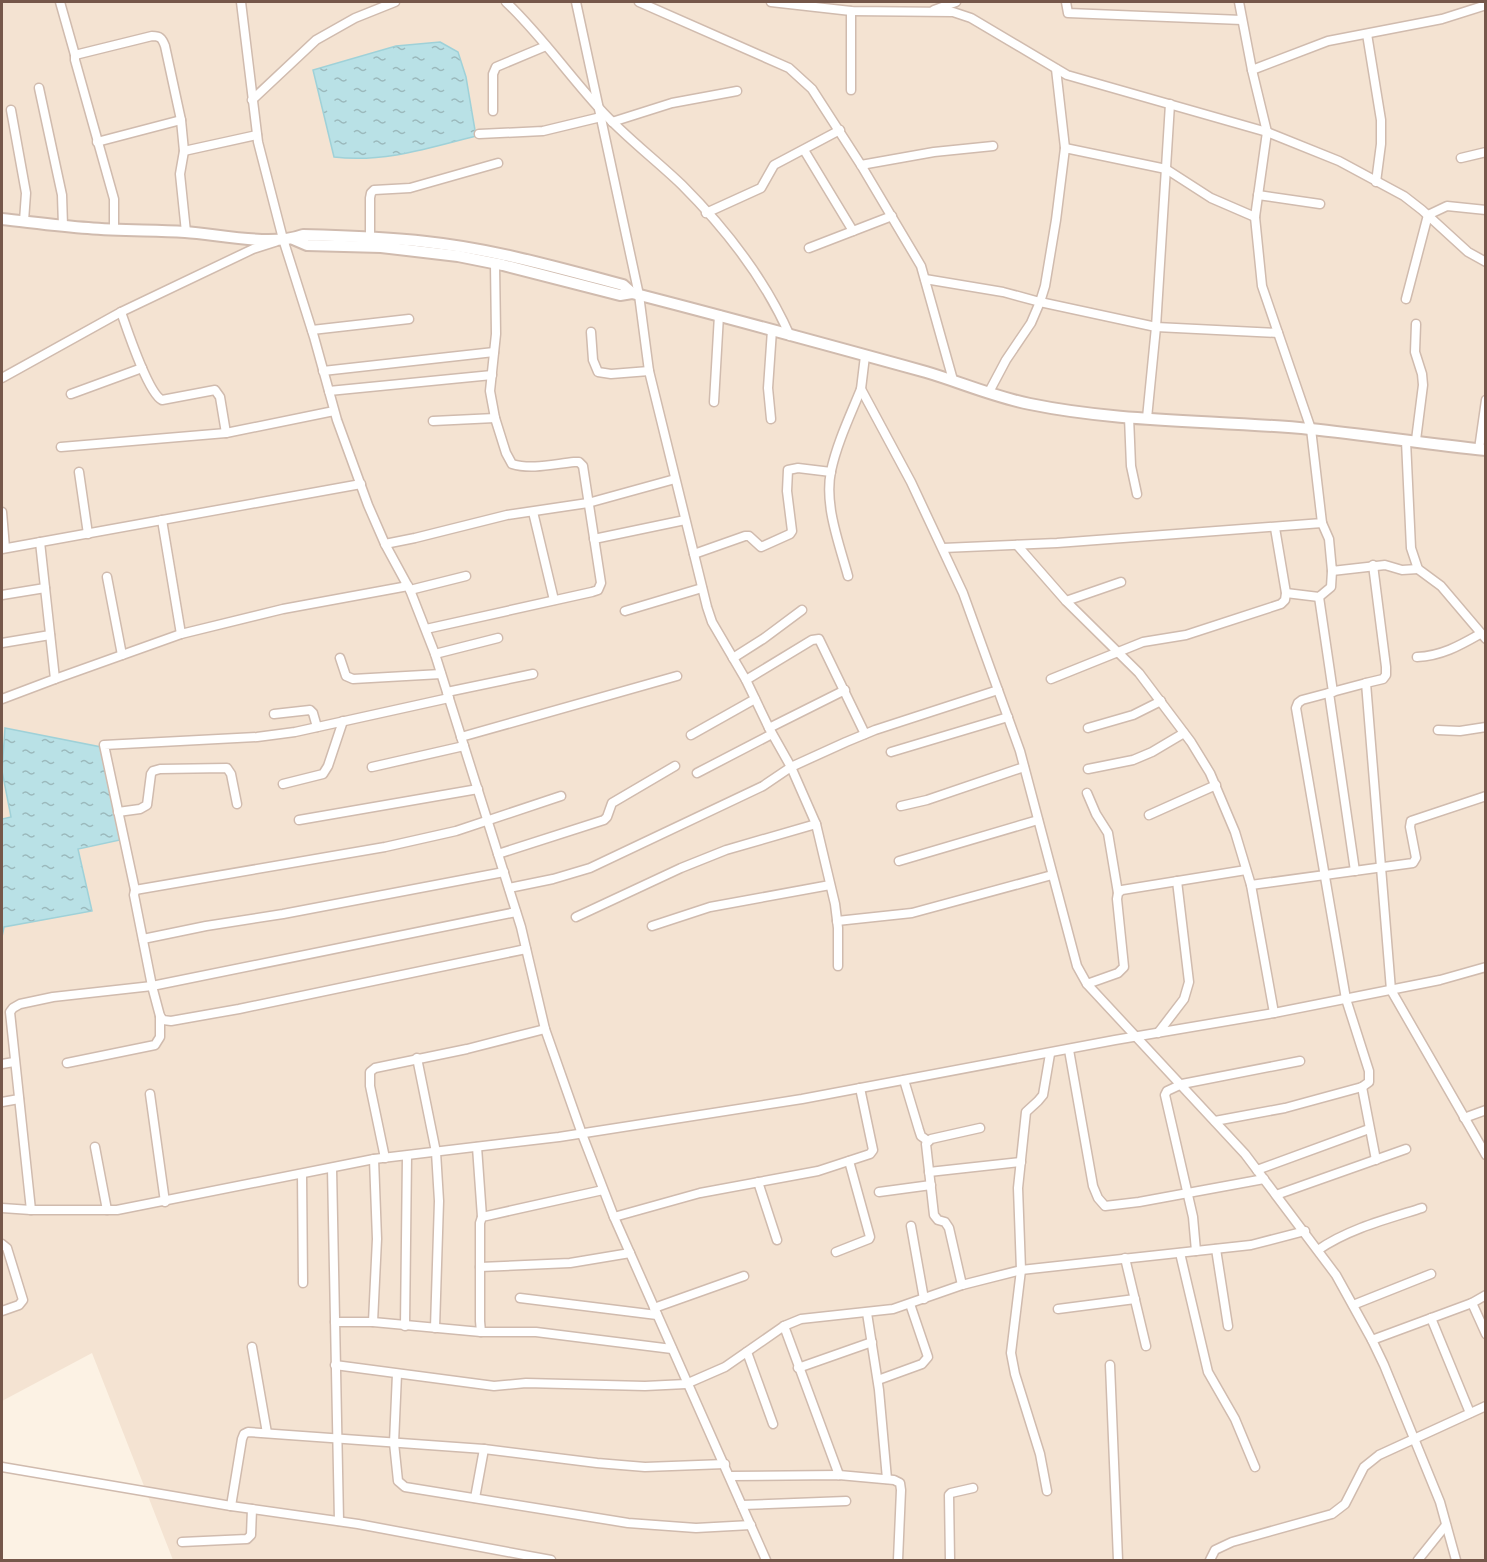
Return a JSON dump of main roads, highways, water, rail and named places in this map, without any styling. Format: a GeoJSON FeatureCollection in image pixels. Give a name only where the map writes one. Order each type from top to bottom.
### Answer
{"type":"FeatureCollection","features":[{"type":"Feature","properties":{"kind":"water"},"geometry":{"type":"Polygon","coordinates":[[[440,42],[458,52],[466,77],[476,136],[423,150],[388,156],[334,157],[313,70],[396,46],[440,42]]]}},
{"type":"Feature","properties":{"kind":"water"},"geometry":{"type":"Polygon","coordinates":[[[5,728],[101,747],[120,840],[78,849],[92,911],[4,927],[2,937],[2,819],[11,817],[2,771],[5,728]]]}}]}
